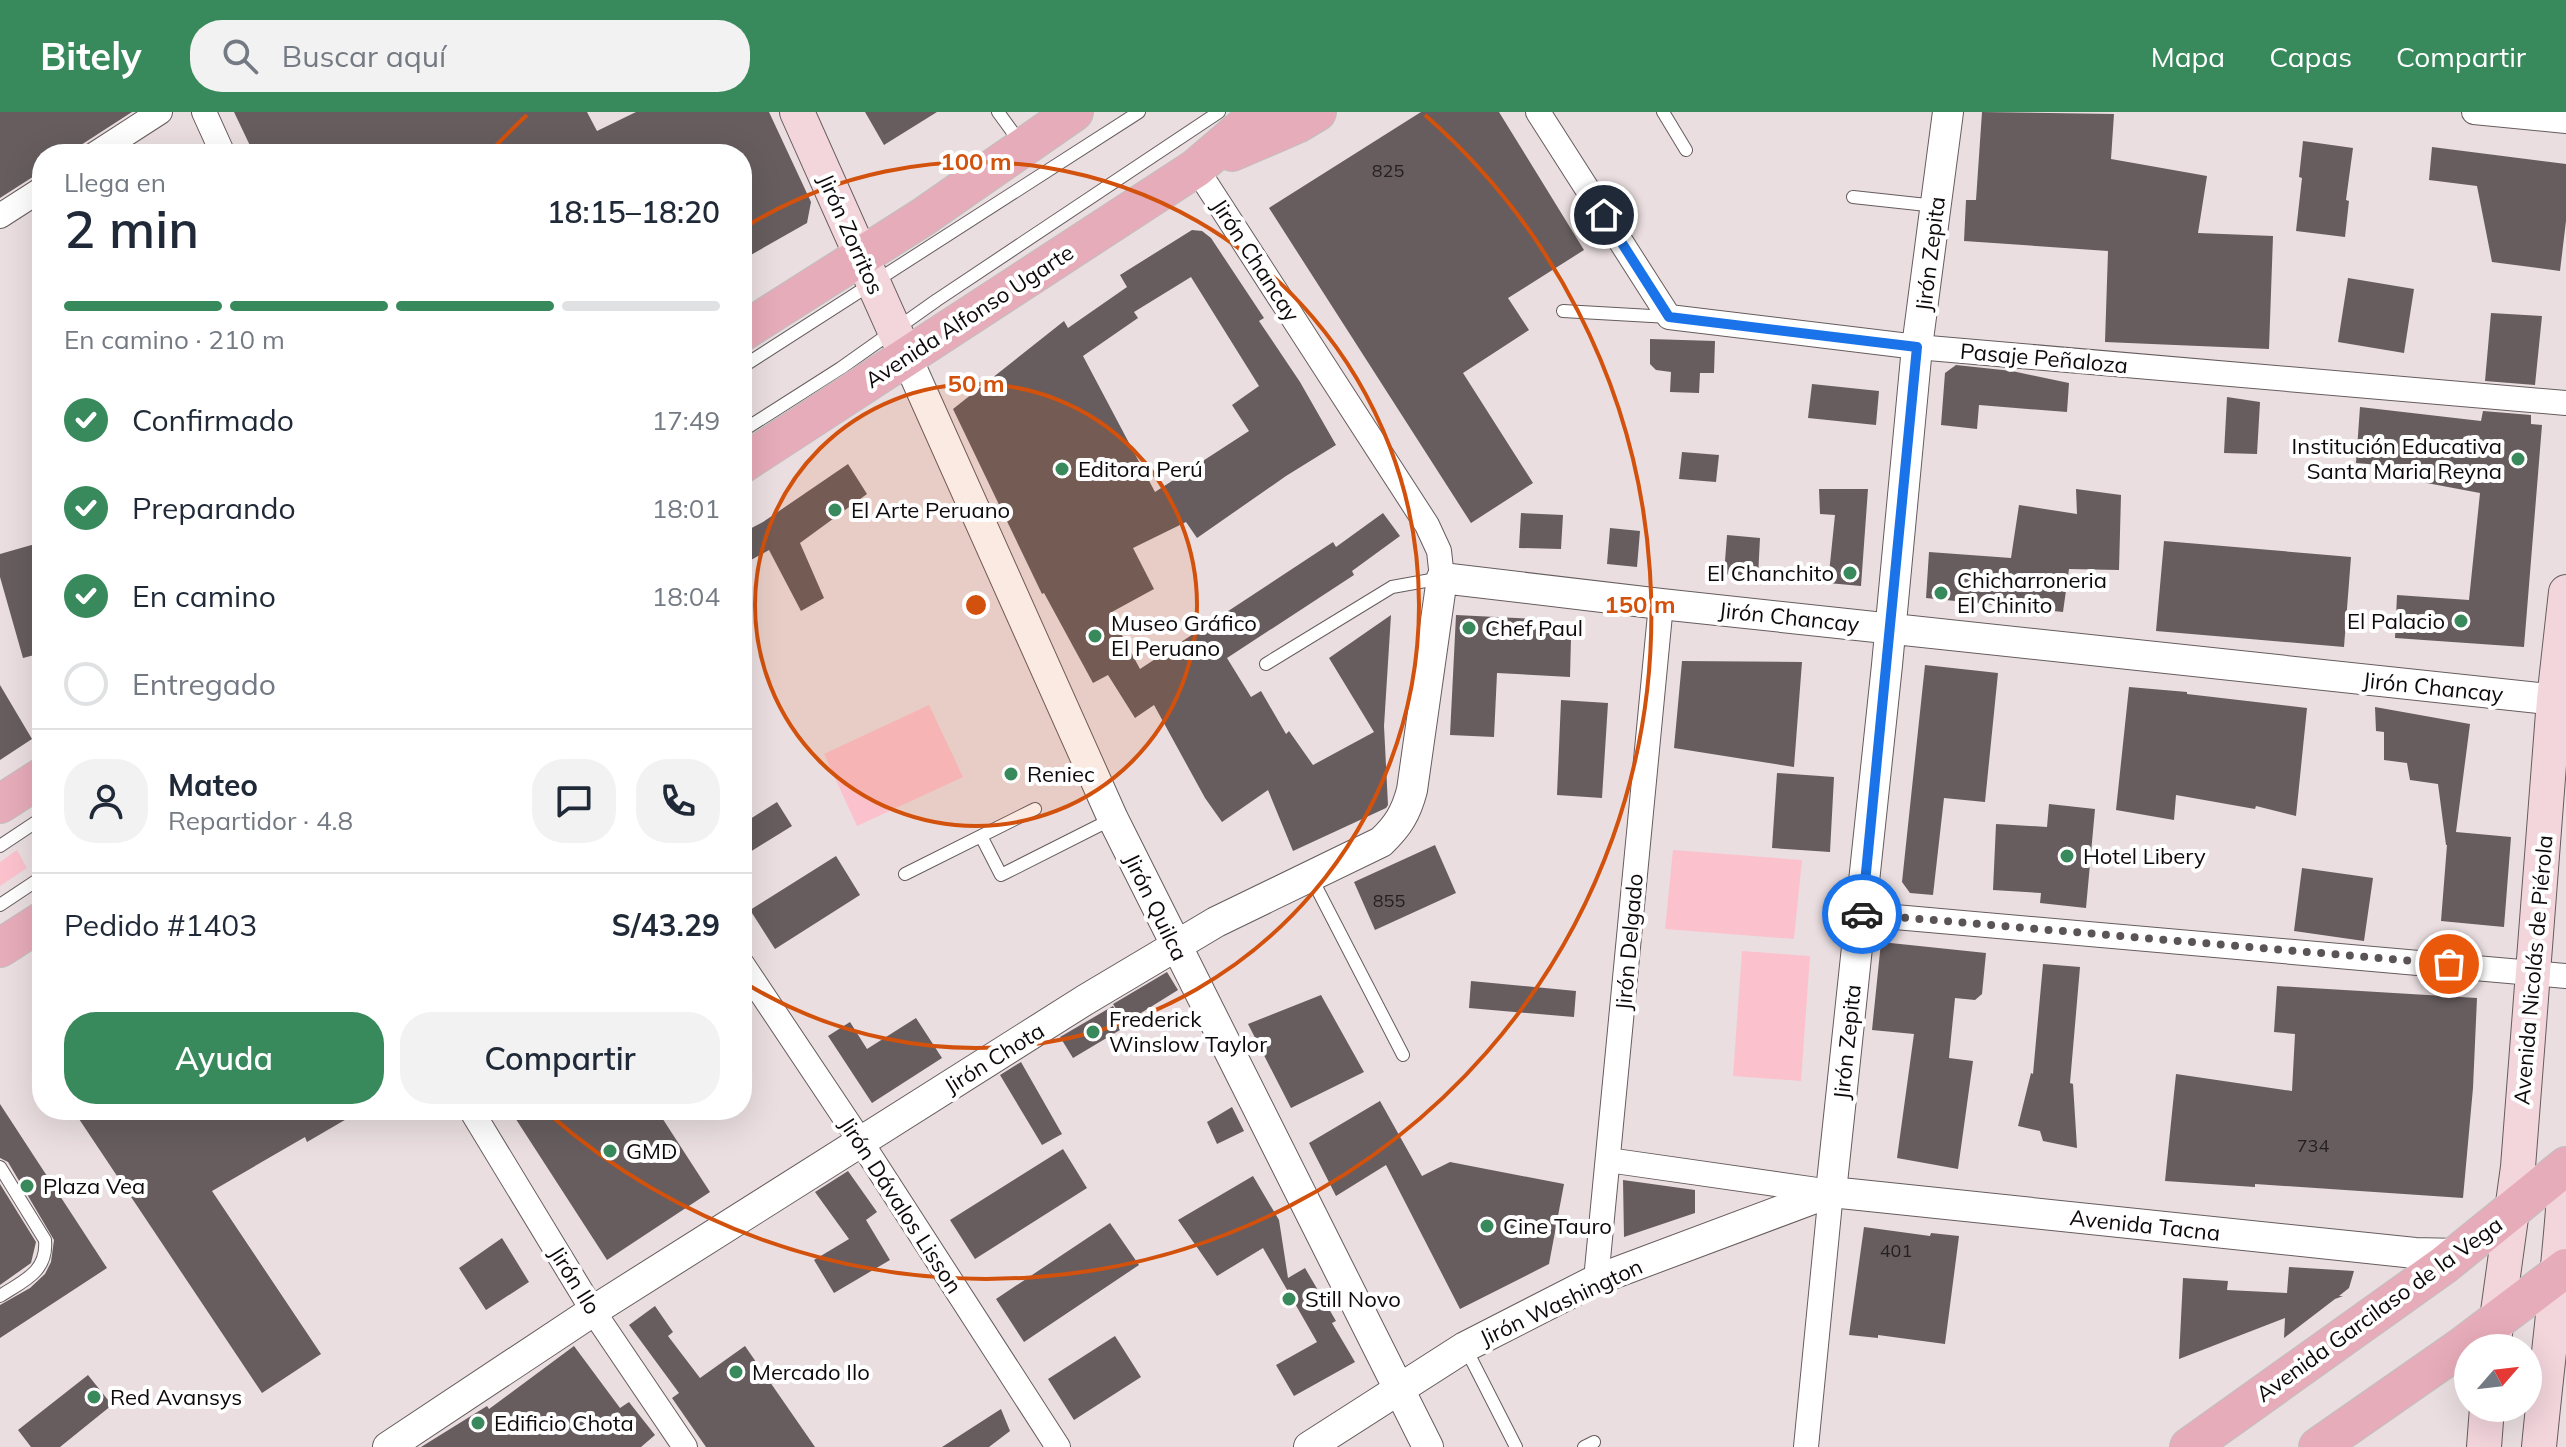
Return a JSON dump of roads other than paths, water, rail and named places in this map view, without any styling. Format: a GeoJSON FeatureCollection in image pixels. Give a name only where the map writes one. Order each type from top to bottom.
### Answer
{"type":"FeatureCollection","features":[{"type":"Feature","properties":{"kind":"main road","name":"Jirón Zorritos"},"geometry":{"type":"LineString","coordinates":[[797,112],[900,343]]}},
{"type":"Feature","properties":{"kind":"main road"},"geometry":{"type":"LineString","coordinates":[[752,327],[867,269],[1074,112]]}},
{"type":"Feature","properties":{"kind":"main road","name":"Avenida Alfonso Ugarte"},"geometry":{"type":"LineString","coordinates":[[1196,168],[1261,112]]}},
{"type":"Feature","properties":{"kind":"main road","name":"Avenida Alfonso Ugarte"},"geometry":{"type":"LineString","coordinates":[[752,456],[900,343],[1196,168],[1297,124],[1317,112]]}},
{"type":"Feature","properties":{"kind":"main road","name":"Avenida Nicolás de Piérola"},"geometry":{"type":"LineString","coordinates":[[2495,1334],[2550,974],[2566,592]]}},
{"type":"Feature","properties":{"kind":"main road"},"geometry":{"type":"LineString","coordinates":[[0,804],[32,783]]}},
{"type":"Feature","properties":{"kind":"main road"},"geometry":{"type":"LineString","coordinates":[[0,948],[32,927]]}},
{"type":"Feature","properties":{"kind":"main road"},"geometry":{"type":"LineString","coordinates":[[2539,1447],[2553,1301],[2562,1271],[2566,1181]]}},
{"type":"Feature","properties":{"kind":"main road","name":"Avenida Garcilaso de la Vega"},"geometry":{"type":"LineString","coordinates":[[2228,1447],[2469,1276],[2510,1227],[2566,1181]]}},
{"type":"Feature","properties":{"kind":"main road","name":"Avenida Garcilaso de la Vega"},"geometry":{"type":"LineString","coordinates":[[2189,1447],[2459,1254],[2510,1227]]}},
{"type":"Feature","properties":{"kind":"main road"},"geometry":{"type":"LineString","coordinates":[[2495,1334],[2562,1271]]}},
{"type":"Feature","properties":{"kind":"main road"},"geometry":{"type":"LineString","coordinates":[[2318,1447],[2454,1360]]}},
{"type":"Feature","properties":{"kind":"main road"},"geometry":{"type":"LineString","coordinates":[[2484,1447],[2486,1422]]}},
{"type":"Feature","properties":{"kind":"street"},"geometry":{"type":"LineString","coordinates":[[110,144],[160,112]]}},
{"type":"Feature","properties":{"kind":"street"},"geometry":{"type":"LineString","coordinates":[[204,112],[218,144]]}},
{"type":"Feature","properties":{"kind":"street"},"geometry":{"type":"LineString","coordinates":[[1538,112],[1669,317]]}},
{"type":"Feature","properties":{"kind":"street","name":"Jirón Zepita"},"geometry":{"type":"LineString","coordinates":[[1806,1447],[1917,347],[1948,112]]}},
{"type":"Feature","properties":{"kind":"street"},"geometry":{"type":"LineString","coordinates":[[2474,112],[2566,121]]}},
{"type":"Feature","properties":{"kind":"street","name":"Jirón Chancay"},"geometry":{"type":"LineString","coordinates":[[1196,168],[1427,525],[1439,551],[1442,578],[2560,701]]}},
{"type":"Feature","properties":{"kind":"street"},"geometry":{"type":"LineString","coordinates":[[0,216],[32,195]]}},
{"type":"Feature","properties":{"kind":"street","name":"Pasaje Peñaloza"},"geometry":{"type":"LineString","coordinates":[[1669,317],[1917,347],[2566,403]]}},
{"type":"Feature","properties":{"kind":"street","name":"Jirón Quilca"},"geometry":{"type":"LineString","coordinates":[[900,343],[1113,819],[1428,1447]]}},
{"type":"Feature","properties":{"kind":"street","name":"Jirón Chota"},"geometry":{"type":"LineString","coordinates":[[388,1447],[593,1311],[1085,1000],[1216,922],[1381,842],[1398,826],[1407,810],[1412,790],[1442,578]]}},
{"type":"Feature","properties":{"kind":"street","name":"Jirón Delgado"},"geometry":{"type":"LineString","coordinates":[[1596,1280],[1661,604]]}},
{"type":"Feature","properties":{"kind":"street"},"geometry":{"type":"LineString","coordinates":[[1861,914],[2550,974]]}},
{"type":"Feature","properties":{"kind":"street","name":"Jirón Dávalos Lisson"},"geometry":{"type":"LineString","coordinates":[[752,979],[1058,1447]]}},
{"type":"Feature","properties":{"kind":"street","name":"Jirón Ilo"},"geometry":{"type":"LineString","coordinates":[[477,1120],[593,1311],[685,1447]]}},
{"type":"Feature","properties":{"kind":"street"},"geometry":{"type":"LineString","coordinates":[[1608,1160],[1831,1192]]}},
{"type":"Feature","properties":{"kind":"street","name":"Avenida Tacna"},"geometry":{"type":"LineString","coordinates":[[1831,1192],[2415,1253],[2459,1254]]}},
{"type":"Feature","properties":{"kind":"street","name":"Jirón Washington"},"geometry":{"type":"LineString","coordinates":[[1309,1447],[1465,1347],[1596,1280],[1831,1192]]}},
{"type":"Feature","properties":{"kind":"lane"},"geometry":{"type":"LineString","coordinates":[[998,112],[1024,148]]}},
{"type":"Feature","properties":{"kind":"lane"},"geometry":{"type":"LineString","coordinates":[[752,359],[867,269],[1139,112]]}},
{"type":"Feature","properties":{"kind":"lane"},"geometry":{"type":"LineString","coordinates":[[752,425],[841,368],[900,343],[1219,112]]}},
{"type":"Feature","properties":{"kind":"lane"},"geometry":{"type":"LineString","coordinates":[[1663,112],[1686,150]]}},
{"type":"Feature","properties":{"kind":"lane"},"geometry":{"type":"LineString","coordinates":[[1853,197],[1936,206]]}},
{"type":"Feature","properties":{"kind":"lane"},"geometry":{"type":"LineString","coordinates":[[1563,311],[1669,317]]}},
{"type":"Feature","properties":{"kind":"lane"},"geometry":{"type":"LineString","coordinates":[[1266,664],[1392,587],[1442,578]]}},
{"type":"Feature","properties":{"kind":"lane"},"geometry":{"type":"LineString","coordinates":[[905,874],[1035,809]]}},
{"type":"Feature","properties":{"kind":"lane"},"geometry":{"type":"LineString","coordinates":[[981,836],[1001,875],[1113,819]]}},
{"type":"Feature","properties":{"kind":"lane"},"geometry":{"type":"LineString","coordinates":[[0,846],[32,825]]}},
{"type":"Feature","properties":{"kind":"lane"},"geometry":{"type":"LineString","coordinates":[[1311,877],[1403,1055]]}},
{"type":"Feature","properties":{"kind":"lane"},"geometry":{"type":"LineString","coordinates":[[0,905],[32,884]]}},
{"type":"Feature","properties":{"kind":"lane"},"geometry":{"type":"LineString","coordinates":[[0,1167],[45,1240],[46,1253],[41,1266],[31,1276],[1,1294]]}},
{"type":"Feature","properties":{"kind":"lane"},"geometry":{"type":"LineString","coordinates":[[1465,1347],[1516,1447]]}},
{"type":"Feature","properties":{"kind":"place","name":"Institución Educativa Santa Maria Reyna"},"geometry":{"type":"Point","coordinates":[2518,459]}},
{"type":"Feature","properties":{"kind":"place","name":"Editora Perú"},"geometry":{"type":"Point","coordinates":[1062,469]}},
{"type":"Feature","properties":{"kind":"place","name":"El Arte Peruano"},"geometry":{"type":"Point","coordinates":[835,510]}},
{"type":"Feature","properties":{"kind":"place","name":"El Chanchito"},"geometry":{"type":"Point","coordinates":[1850,573]}},
{"type":"Feature","properties":{"kind":"place","name":"Chicharroneria El Chinito"},"geometry":{"type":"Point","coordinates":[1941,593]}},
{"type":"Feature","properties":{"kind":"place","name":"El Palacio"},"geometry":{"type":"Point","coordinates":[2461,621]}},
{"type":"Feature","properties":{"kind":"place","name":"Chef Paul"},"geometry":{"type":"Point","coordinates":[1469,628]}},
{"type":"Feature","properties":{"kind":"place","name":"Museo Gráfico El Peruano"},"geometry":{"type":"Point","coordinates":[1095,636]}},
{"type":"Feature","properties":{"kind":"place","name":"Reniec"},"geometry":{"type":"Point","coordinates":[1011,774]}},
{"type":"Feature","properties":{"kind":"place","name":"Hotel Libery"},"geometry":{"type":"Point","coordinates":[2067,856]}},
{"type":"Feature","properties":{"kind":"place","name":"Frederick Winslow Taylor"},"geometry":{"type":"Point","coordinates":[1093,1032]}},
{"type":"Feature","properties":{"kind":"place","name":"GMD"},"geometry":{"type":"Point","coordinates":[610,1151]}},
{"type":"Feature","properties":{"kind":"place","name":"Plaza Vea"},"geometry":{"type":"Point","coordinates":[27,1186]}},
{"type":"Feature","properties":{"kind":"place","name":"Cine Tauro"},"geometry":{"type":"Point","coordinates":[1487,1226]}},
{"type":"Feature","properties":{"kind":"place","name":"Still Novo"},"geometry":{"type":"Point","coordinates":[1289,1299]}},
{"type":"Feature","properties":{"kind":"place","name":"Mercado Ilo"},"geometry":{"type":"Point","coordinates":[736,1372]}},
{"type":"Feature","properties":{"kind":"place","name":"Red Avansys"},"geometry":{"type":"Point","coordinates":[94,1397]}},
{"type":"Feature","properties":{"kind":"place","name":"Edificio Chota"},"geometry":{"type":"Point","coordinates":[478,1423]}}]}
